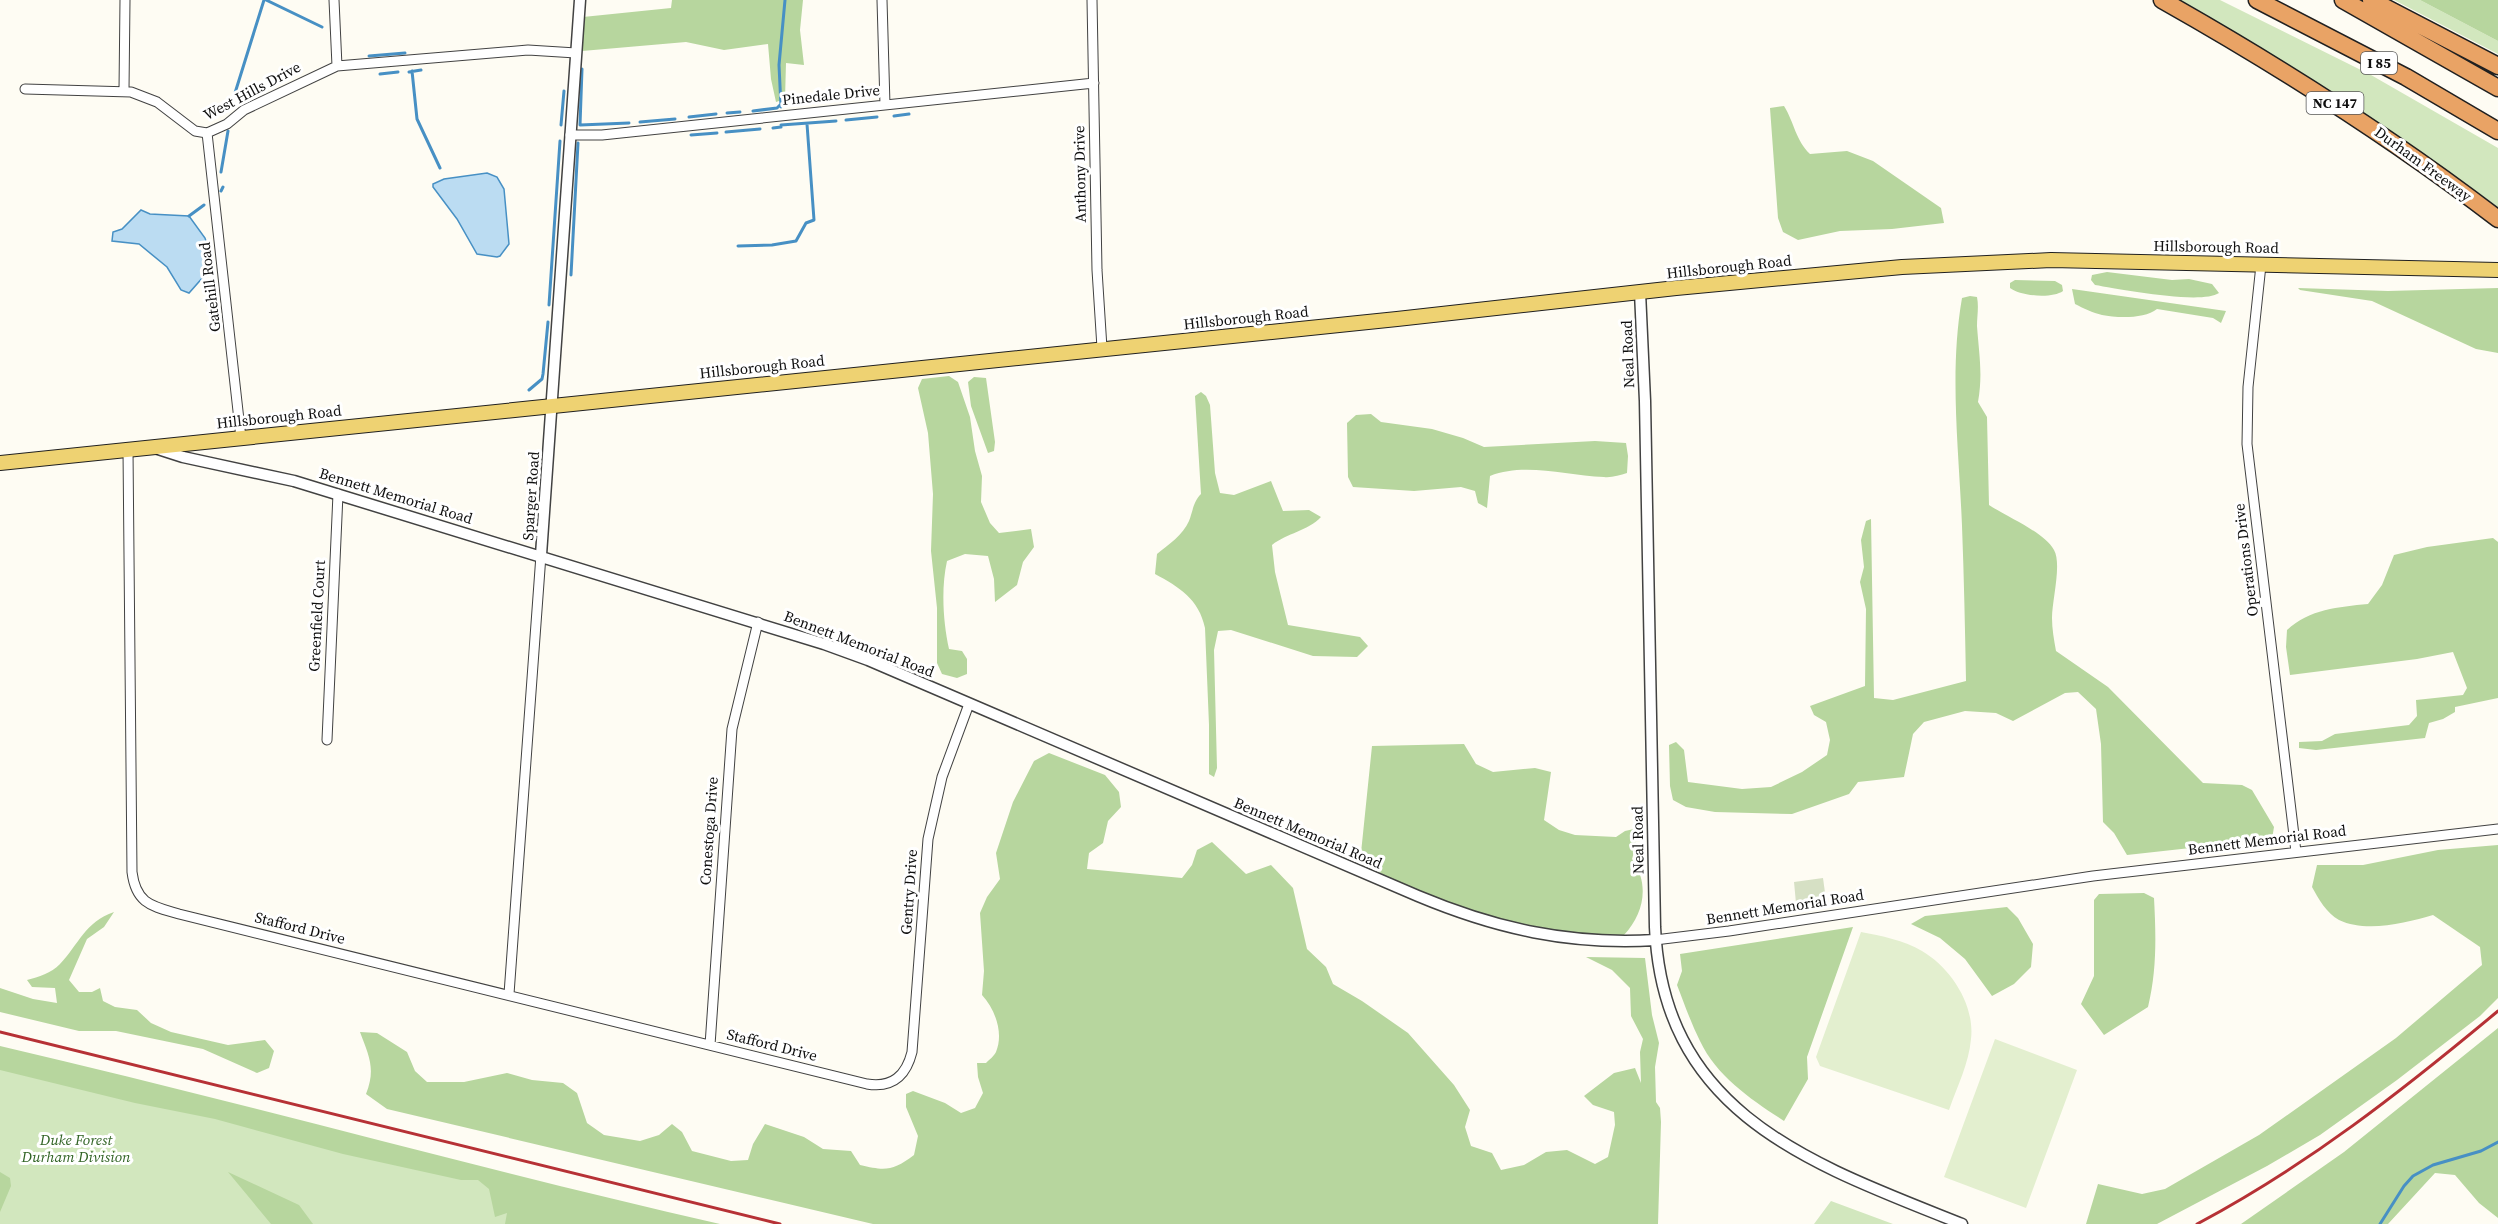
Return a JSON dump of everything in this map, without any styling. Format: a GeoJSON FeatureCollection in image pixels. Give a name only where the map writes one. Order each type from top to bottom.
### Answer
{"type":"FeatureCollection","features":[{"type":"Feature","properties":{"kind":"highway","name":"Durham Freeway"},"geometry":{"type":"LineString","coordinates":[[2162,0],[2269,61],[2340,106],[2412,155],[2498,219]]}},
{"type":"Feature","properties":{"kind":"highway","name":"I 85"},"geometry":{"type":"LineString","coordinates":[[2257,0],[2406,77],[2498,131]]}},
{"type":"Feature","properties":{"kind":"highway","name":"I 85"},"geometry":{"type":"LineString","coordinates":[[2343,0],[2498,88]]}},
{"type":"Feature","properties":{"kind":"highway"},"geometry":{"type":"LineString","coordinates":[[2371,0],[2498,66]]}},
{"type":"Feature","properties":{"kind":"main road","name":"Hillsborough Road"},"geometry":{"type":"LineString","coordinates":[[0,463],[1640,292],[1902,267],[2013,260],[2498,270]]}},
{"type":"Feature","properties":{"kind":"street"},"geometry":{"type":"LineString","coordinates":[[124,90],[125,0]]}},
{"type":"Feature","properties":{"kind":"street"},"geometry":{"type":"LineString","coordinates":[[334,0],[337,66]]}},
{"type":"Feature","properties":{"kind":"street","name":"Sparger Road"},"geometry":{"type":"LineString","coordinates":[[509,994],[580,0]]}},
{"type":"Feature","properties":{"kind":"street"},"geometry":{"type":"LineString","coordinates":[[882,0],[885,105]]}},
{"type":"Feature","properties":{"kind":"street","name":"Anthony Drive"},"geometry":{"type":"LineString","coordinates":[[1092,0],[1097,270],[1102,348]]}},
{"type":"Feature","properties":{"kind":"street","name":"West Hills Drive"},"geometry":{"type":"LineString","coordinates":[[25,89],[124,90],[157,102],[183,124],[195,131],[207,133],[218,130],[244,110],[337,66],[528,50],[576,53]]}},
{"type":"Feature","properties":{"kind":"street","name":"Pinedale Drive"},"geometry":{"type":"LineString","coordinates":[[570,135],[602,135],[1094,83]]}},
{"type":"Feature","properties":{"kind":"street","name":"Gatehill Road"},"geometry":{"type":"LineString","coordinates":[[207,133],[241,438]]}},
{"type":"Feature","properties":{"kind":"street","name":"Operations Drive"},"geometry":{"type":"LineString","coordinates":[[2261,265],[2248,387],[2247,444],[2296,852]]}},
{"type":"Feature","properties":{"kind":"street","name":"Neal Road"},"geometry":{"type":"LineString","coordinates":[[1640,292],[1645,401],[1655,940],[1660,976],[1678,1035],[1694,1063],[1719,1093],[1752,1121],[1831,1168],[1962,1224]]}},
{"type":"Feature","properties":{"kind":"street","name":"Bennett Memorial Road"},"geometry":{"type":"LineString","coordinates":[[151,447],[183,457],[294,481],[338,494],[758,622],[868,660],[1474,918],[1503,927],[1569,939],[1613,942],[1729,932],[2093,876],[2498,829]]}},
{"type":"Feature","properties":{"kind":"street","name":"Stafford Drive"},"geometry":{"type":"LineString","coordinates":[[128,450],[132,861],[134,884],[142,900],[179,914],[867,1084],[885,1085],[893,1082]]}},
{"type":"Feature","properties":{"kind":"street","name":"Greenfield Court"},"geometry":{"type":"LineString","coordinates":[[327,740],[338,494]]}},
{"type":"Feature","properties":{"kind":"street","name":"Conestoga Drive"},"geometry":{"type":"LineString","coordinates":[[710,1045],[732,729],[758,622]]}},
{"type":"Feature","properties":{"kind":"street","name":"Gentry Drive"},"geometry":{"type":"LineString","coordinates":[[893,1082],[905,1071],[914,1039],[925,857],[934,808],[942,777],[969,704]]}},
{"type":"Feature","properties":{"kind":"green space"},"geometry":{"type":"Polygon","coordinates":[[[672,0],[803,0],[800,30],[804,65],[786,63],[785,99],[776,102],[771,79],[768,44],[724,50],[686,42],[582,51],[583,17],[671,8],[672,0]]]}},
{"type":"Feature","properties":{"kind":"green space"},"geometry":{"type":"Polygon","coordinates":[[[2179,0],[2220,0],[2371,75],[2498,148],[2498,207],[2341,99],[2261,48],[2179,0]]]}},
{"type":"Feature","properties":{"kind":"green space"},"geometry":{"type":"Polygon","coordinates":[[[2394,0],[2420,0],[2498,41],[2498,54],[2394,0]]]}},
{"type":"Feature","properties":{"kind":"green space"},"geometry":{"type":"Polygon","coordinates":[[[2420,0],[2498,0],[2498,41],[2420,0]]]}},
{"type":"Feature","properties":{"kind":"green space"},"geometry":{"type":"Polygon","coordinates":[[[1784,106],[1801,143],[1810,154],[1847,151],[1873,161],[1941,208],[1944,223],[1892,229],[1840,231],[1798,240],[1783,232],[1778,218],[1770,108],[1784,106]]]}},
{"type":"Feature","properties":{"kind":"green space"},"geometry":{"type":"Polygon","coordinates":[[[2107,272],[2172,280],[2189,279],[2212,284],[2219,293],[2209,296],[2178,297],[2095,285],[2091,280],[2092,275],[2107,272]]]}},
{"type":"Feature","properties":{"kind":"green space"},"geometry":{"type":"Polygon","coordinates":[[[2015,280],[2055,281],[2062,285],[2063,291],[2044,296],[2021,293],[2010,288],[2010,283],[2015,280]]]}},
{"type":"Feature","properties":{"kind":"green space"},"geometry":{"type":"Polygon","coordinates":[[[2298,288],[2388,291],[2498,288],[2498,353],[2476,349],[2372,301],[2298,288]]]}},
{"type":"Feature","properties":{"kind":"green space"},"geometry":{"type":"Polygon","coordinates":[[[2072,289],[2226,311],[2221,323],[2213,318],[2157,309],[2138,316],[2108,316],[2075,304],[2072,289]]]}},
{"type":"Feature","properties":{"kind":"green space"},"geometry":{"type":"Polygon","coordinates":[[[1977,297],[1978,301],[1980,373],[1978,402],[1987,417],[1989,505],[2034,531],[2054,550],[2057,573],[2052,618],[2056,651],[2108,687],[2203,783],[2242,785],[2252,790],[2274,827],[2272,839],[2127,855],[2114,833],[2103,822],[2101,744],[2096,709],[2078,692],[2065,693],[2013,721],[1996,713],[1965,711],[1924,722],[1913,734],[1904,777],[1858,782],[1849,794],[1792,814],[1715,812],[1686,807],[1673,800],[1670,786],[1669,745],[1676,742],[1684,750],[1688,782],[1742,789],[1771,787],[1802,772],[1827,755],[1830,740],[1826,722],[1814,715],[1810,706],[1865,686],[1866,609],[1860,582],[1864,567],[1861,540],[1866,521],[1871,519],[1874,698],[1893,700],[1966,681],[1963,545],[1955,383],[1962,298],[1977,297]]]}},
{"type":"Feature","properties":{"kind":"green space"},"geometry":{"type":"Polygon","coordinates":[[[949,376],[958,382],[970,417],[975,451],[982,476],[981,502],[990,523],[999,533],[1031,529],[1034,547],[1023,562],[1017,585],[995,602],[994,579],[988,556],[965,554],[947,561],[944,605],[949,649],[962,651],[967,659],[967,674],[957,678],[942,674],[937,663],[937,608],[931,551],[933,494],[928,433],[918,388],[922,379],[949,376]]]}},
{"type":"Feature","properties":{"kind":"green space"},"geometry":{"type":"Polygon","coordinates":[[[974,377],[986,378],[995,442],[994,451],[988,453],[971,406],[968,382],[974,377]]]}},
{"type":"Feature","properties":{"kind":"green space"},"geometry":{"type":"Polygon","coordinates":[[[1201,392],[1206,396],[1210,405],[1215,473],[1220,493],[1234,495],[1271,481],[1283,511],[1309,510],[1321,517],[1310,526],[1272,545],[1275,572],[1288,625],[1360,637],[1368,646],[1357,657],[1313,656],[1231,630],[1218,631],[1214,650],[1217,768],[1214,777],[1209,774],[1205,628],[1198,609],[1187,595],[1155,574],[1157,554],[1183,531],[1196,500],[1201,494],[1195,396],[1201,392]]]}},
{"type":"Feature","properties":{"kind":"green space"},"geometry":{"type":"Polygon","coordinates":[[[1371,414],[1381,422],[1432,429],[1484,447],[1595,441],[1626,443],[1627,473],[1607,477],[1532,470],[1504,472],[1490,476],[1487,508],[1478,503],[1475,491],[1461,487],[1414,491],[1353,487],[1348,477],[1347,423],[1356,415],[1371,414]]]}},
{"type":"Feature","properties":{"kind":"green space"},"geometry":{"type":"Polygon","coordinates":[[[2493,538],[2498,542],[2498,698],[2455,707],[2455,712],[2429,723],[2425,738],[2316,750],[2299,748],[2299,742],[2322,741],[2335,734],[2409,725],[2417,716],[2416,700],[2463,695],[2467,688],[2453,652],[2417,659],[2290,675],[2286,647],[2287,630],[2315,613],[2368,604],[2382,585],[2394,555],[2427,547],[2493,538]]]}},
{"type":"Feature","properties":{"kind":"green space"},"geometry":{"type":"Polygon","coordinates":[[[1464,744],[1476,764],[1493,772],[1535,768],[1551,772],[1544,820],[1559,830],[1575,835],[1616,837],[1625,831],[1634,829],[1636,845],[1632,859],[1638,869],[1643,888],[1636,918],[1624,935],[1546,935],[1467,910],[1391,880],[1367,864],[1361,853],[1372,746],[1464,744]]]}},
{"type":"Feature","properties":{"kind":"green space"},"geometry":{"type":"Polygon","coordinates":[[[1049,753],[1105,775],[1119,792],[1121,807],[1108,821],[1103,843],[1089,853],[1087,869],[1182,878],[1192,865],[1197,850],[1212,842],[1246,874],[1271,865],[1293,888],[1307,949],[1326,967],[1333,984],[1408,1033],[1454,1085],[1470,1110],[1465,1127],[1471,1146],[1492,1153],[1501,1170],[1524,1165],[1546,1152],[1567,1150],[1595,1164],[1608,1157],[1615,1125],[1614,1112],[1593,1105],[1584,1096],[1614,1073],[1635,1068],[1641,1083],[1640,1052],[1643,1039],[1631,1016],[1630,988],[1612,970],[1586,957],[1645,958],[1652,1015],[1659,1043],[1655,1067],[1656,1102],[1660,1108],[1661,1122],[1658,1224],[873,1224],[387,1109],[366,1094],[371,1070],[360,1032],[377,1033],[407,1052],[415,1071],[427,1082],[464,1082],[507,1073],[532,1080],[563,1083],[577,1093],[587,1123],[604,1135],[640,1141],[659,1135],[672,1124],[682,1132],[692,1151],[731,1161],[748,1160],[753,1144],[765,1124],[804,1137],[823,1149],[851,1151],[860,1165],[883,1169],[894,1167],[914,1155],[918,1136],[906,1107],[906,1094],[913,1091],[945,1103],[961,1113],[975,1108],[983,1093],[977,1063],[986,1063],[996,1052],[999,1029],[991,1007],[982,995],[984,971],[980,913],[987,897],[1000,879],[996,853],[1013,802],[1034,761],[1049,753]]]}},
{"type":"Feature","properties":{"kind":"green space"},"geometry":{"type":"Polygon","coordinates":[[[2498,845],[2498,998],[2480,1016],[2397,1080],[2320,1135],[2267,1166],[2157,1224],[2086,1224],[2098,1184],[2142,1194],[2165,1189],[2259,1135],[2396,1038],[2482,965],[2480,947],[2433,915],[2399,924],[2373,926],[2361,926],[2339,920],[2327,910],[2312,887],[2317,865],[2363,865],[2438,850],[2498,845]]]}},
{"type":"Feature","properties":{"kind":"green space"},"geometry":{"type":"Polygon","coordinates":[[[1823,878],[1826,900],[1796,903],[1794,882],[1823,878]]]}},
{"type":"Feature","properties":{"kind":"green space"},"geometry":{"type":"Polygon","coordinates":[[[2144,893],[2154,898],[2155,925],[2154,966],[2148,1007],[2104,1035],[2081,1004],[2094,976],[2094,900],[2099,894],[2144,893]]]}},
{"type":"Feature","properties":{"kind":"green space"},"geometry":{"type":"Polygon","coordinates":[[[2007,907],[2018,918],[2033,944],[2031,967],[2014,984],[1992,996],[1965,959],[1940,938],[1911,924],[1925,916],[2007,907]]]}},
{"type":"Feature","properties":{"kind":"green space"},"geometry":{"type":"Polygon","coordinates":[[[114,912],[104,927],[87,939],[69,980],[79,992],[92,992],[100,988],[103,1001],[115,1007],[137,1010],[151,1023],[171,1032],[228,1045],[265,1040],[274,1051],[269,1068],[257,1073],[203,1049],[116,1031],[79,1031],[0,1012],[0,988],[33,999],[57,1003],[55,988],[32,987],[27,980],[45,974],[56,967],[89,928],[104,916],[114,912]]]}},
{"type":"Feature","properties":{"kind":"green space"},"geometry":{"type":"Polygon","coordinates":[[[1853,927],[1807,1057],[1808,1079],[1784,1121],[1736,1087],[1707,1054],[1677,985],[1682,971],[1680,954],[1853,927]]]}},
{"type":"Feature","properties":{"kind":"green space"},"geometry":{"type":"Polygon","coordinates":[[[1861,932],[1900,941],[1933,958],[1951,977],[1965,1001],[1971,1026],[1970,1048],[1949,1110],[1820,1066],[1816,1057],[1861,932]]]}},
{"type":"Feature","properties":{"kind":"green space"},"geometry":{"type":"Polygon","coordinates":[[[2498,1028],[2498,1218],[2479,1203],[2455,1175],[2435,1173],[2388,1224],[2241,1224],[2344,1152],[2498,1028]]]}},
{"type":"Feature","properties":{"kind":"green space"},"geometry":{"type":"Polygon","coordinates":[[[1995,1039],[2077,1070],[2026,1208],[1944,1177],[1995,1039]]]}},
{"type":"Feature","properties":{"kind":"green space"},"geometry":{"type":"Polygon","coordinates":[[[0,1046],[720,1224],[505,1224],[507,1213],[495,1217],[489,1189],[478,1180],[461,1180],[343,1154],[215,1119],[135,1103],[0,1070],[0,1046]]]}},
{"type":"Feature","properties":{"kind":"green space","name":"Duke Forest Durham Division"},"geometry":{"type":"Polygon","coordinates":[[[0,1050],[686,1224],[0,1224],[0,1050]]]}},
{"type":"Feature","properties":{"kind":"green space"},"geometry":{"type":"Polygon","coordinates":[[[0,1172],[10,1178],[11,1186],[0,1212],[0,1172]]]}},
{"type":"Feature","properties":{"kind":"green space"},"geometry":{"type":"Polygon","coordinates":[[[228,1172],[299,1205],[313,1224],[271,1224],[228,1172]]]}},
{"type":"Feature","properties":{"kind":"green space"},"geometry":{"type":"Polygon","coordinates":[[[1831,1201],[1893,1224],[1814,1224],[1831,1201]]]}},
{"type":"Feature","properties":{"kind":"water"},"geometry":{"type":"Polygon","coordinates":[[[487,173],[497,177],[504,189],[509,244],[497,257],[477,254],[457,219],[433,187],[433,184],[444,179],[487,173]]]}},
{"type":"Feature","properties":{"kind":"water"},"geometry":{"type":"Polygon","coordinates":[[[141,210],[150,214],[189,216],[205,238],[212,260],[204,276],[189,293],[181,290],[167,267],[139,244],[112,241],[113,232],[122,229],[141,210]]]}},
{"type":"Feature","properties":{"kind":"waterway"},"geometry":{"type":"LineString","coordinates":[[230,109],[264,0]]}},
{"type":"Feature","properties":{"kind":"waterway"},"geometry":{"type":"LineString","coordinates":[[266,0],[322,27]]}},
{"type":"Feature","properties":{"kind":"waterway"},"geometry":{"type":"LineString","coordinates":[[781,107],[779,65],[785,0]]}},
{"type":"Feature","properties":{"kind":"waterway"},"geometry":{"type":"LineString","coordinates":[[369,56],[405,53]]}},
{"type":"Feature","properties":{"kind":"waterway"},"geometry":{"type":"LineString","coordinates":[[582,69],[580,125],[629,123]]}},
{"type":"Feature","properties":{"kind":"waterway"},"geometry":{"type":"LineString","coordinates":[[409,72],[421,70]]}},
{"type":"Feature","properties":{"kind":"waterway"},"geometry":{"type":"LineString","coordinates":[[412,71],[417,119],[440,168]]}},
{"type":"Feature","properties":{"kind":"waterway"},"geometry":{"type":"LineString","coordinates":[[380,74],[398,72]]}},
{"type":"Feature","properties":{"kind":"waterway"},"geometry":{"type":"LineString","coordinates":[[561,125],[564,91]]}},
{"type":"Feature","properties":{"kind":"waterway"},"geometry":{"type":"LineString","coordinates":[[753,111],[777,108],[782,103]]}},
{"type":"Feature","properties":{"kind":"waterway"},"geometry":{"type":"LineString","coordinates":[[727,113],[740,112]]}},
{"type":"Feature","properties":{"kind":"waterway"},"geometry":{"type":"LineString","coordinates":[[689,117],[716,114]]}},
{"type":"Feature","properties":{"kind":"waterway"},"geometry":{"type":"LineString","coordinates":[[894,116],[909,114]]}},
{"type":"Feature","properties":{"kind":"waterway"},"geometry":{"type":"LineString","coordinates":[[846,120],[877,117]]}},
{"type":"Feature","properties":{"kind":"waterway"},"geometry":{"type":"LineString","coordinates":[[640,122],[675,119]]}},
{"type":"Feature","properties":{"kind":"waterway"},"geometry":{"type":"LineString","coordinates":[[781,125],[836,121]]}},
{"type":"Feature","properties":{"kind":"waterway"},"geometry":{"type":"LineString","coordinates":[[738,246],[772,245],[796,241],[806,223],[814,220],[807,124]]}},
{"type":"Feature","properties":{"kind":"waterway"},"geometry":{"type":"LineString","coordinates":[[773,128],[781,127]]}},
{"type":"Feature","properties":{"kind":"waterway"},"geometry":{"type":"LineString","coordinates":[[726,132],[760,129]]}},
{"type":"Feature","properties":{"kind":"waterway"},"geometry":{"type":"LineString","coordinates":[[221,172],[228,131]]}},
{"type":"Feature","properties":{"kind":"waterway"},"geometry":{"type":"LineString","coordinates":[[691,135],[717,133]]}},
{"type":"Feature","properties":{"kind":"waterway"},"geometry":{"type":"LineString","coordinates":[[549,305],[560,141]]}},
{"type":"Feature","properties":{"kind":"waterway"},"geometry":{"type":"LineString","coordinates":[[571,275],[578,143]]}},
{"type":"Feature","properties":{"kind":"waterway"},"geometry":{"type":"LineString","coordinates":[[221,191],[223,187]]}},
{"type":"Feature","properties":{"kind":"waterway"},"geometry":{"type":"LineString","coordinates":[[189,216],[204,205]]}},
{"type":"Feature","properties":{"kind":"waterway"},"geometry":{"type":"LineString","coordinates":[[529,390],[542,379],[548,322]]}},
{"type":"Feature","properties":{"kind":"waterway"},"geometry":{"type":"LineString","coordinates":[[2380,1224],[2413,1176],[2433,1165],[2481,1151],[2498,1142]]}},
{"type":"Feature","properties":{"kind":"railway"},"geometry":{"type":"LineString","coordinates":[[2197,1224],[2316,1152],[2390,1098],[2498,1011]]}},
{"type":"Feature","properties":{"kind":"railway"},"geometry":{"type":"LineString","coordinates":[[0,1032],[780,1224]]}}]}
